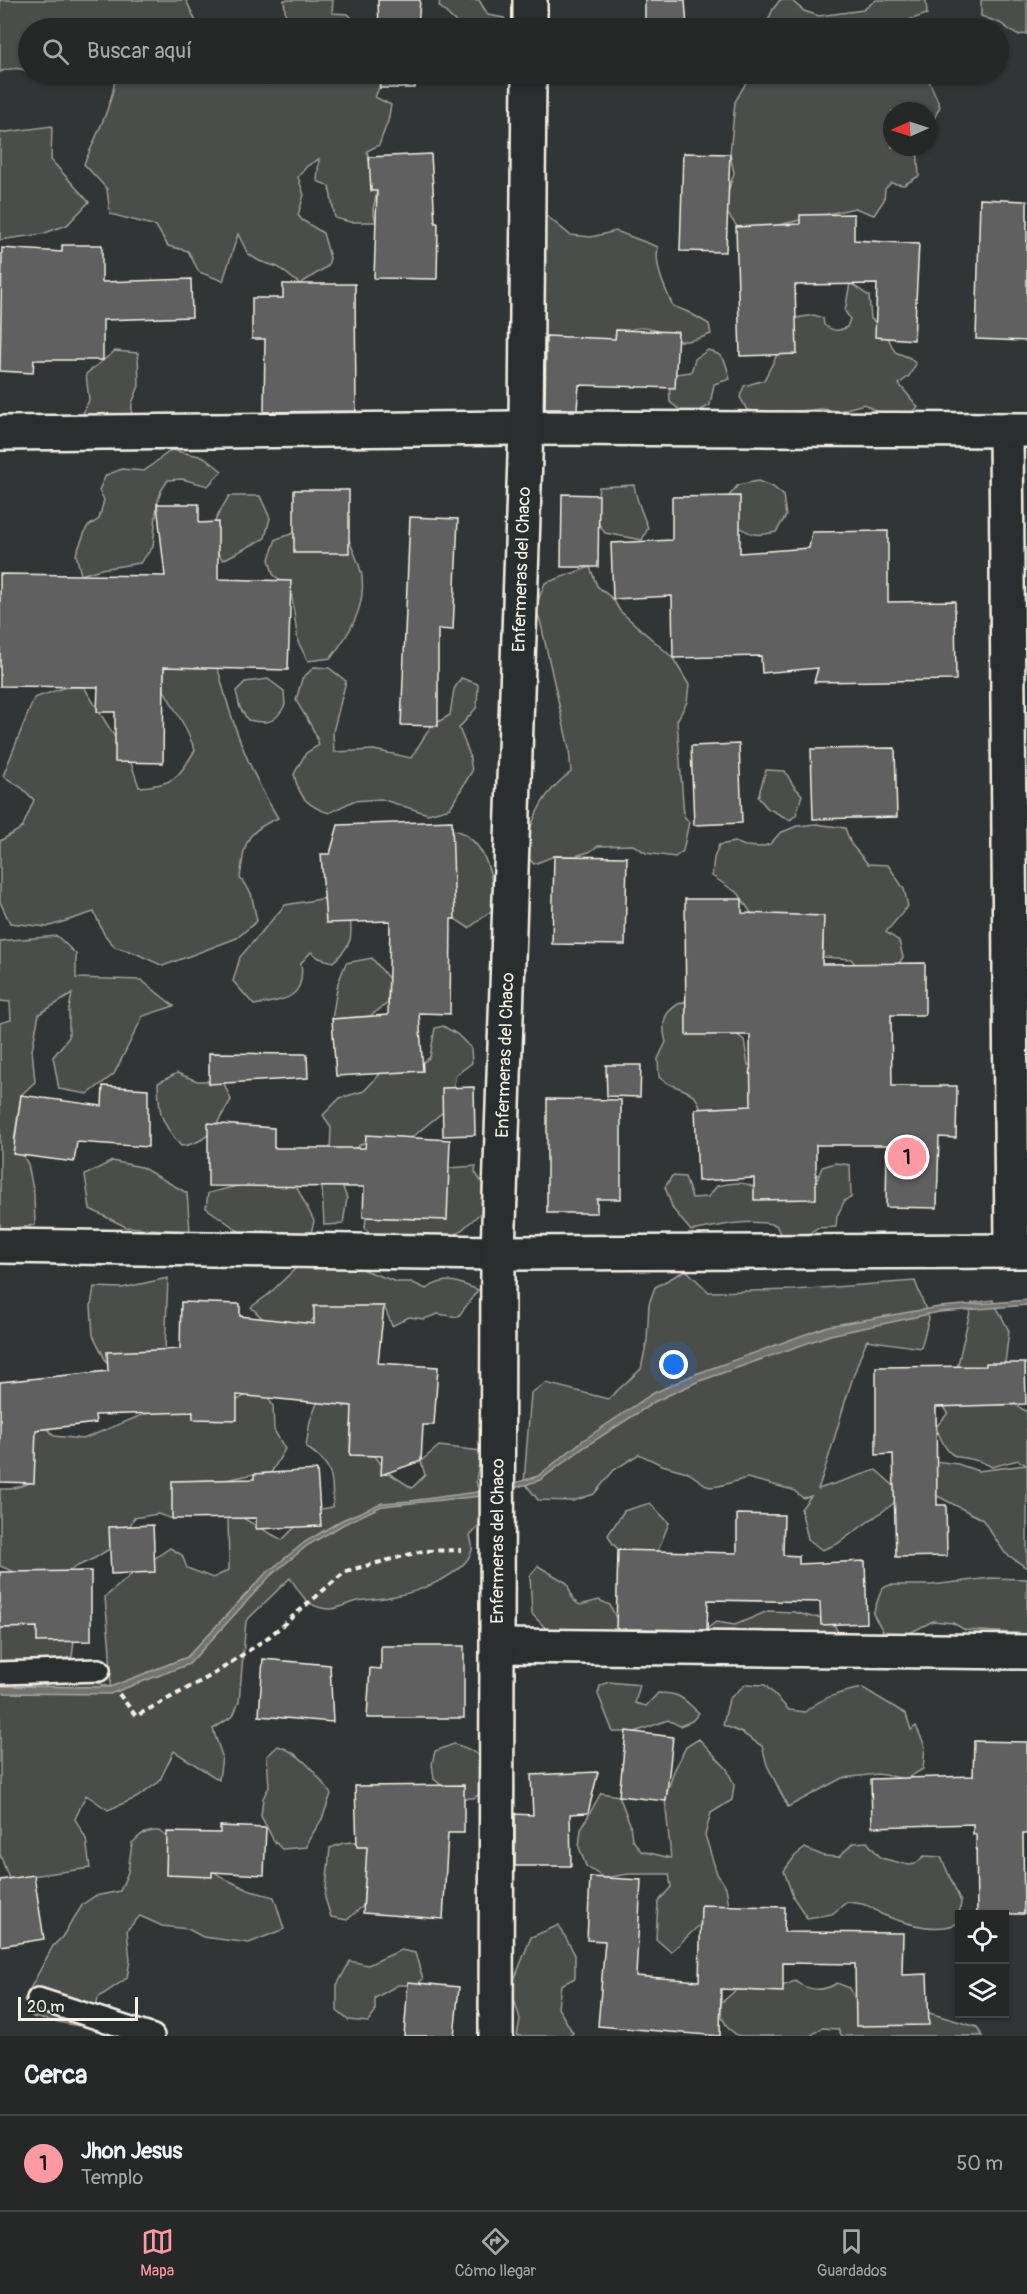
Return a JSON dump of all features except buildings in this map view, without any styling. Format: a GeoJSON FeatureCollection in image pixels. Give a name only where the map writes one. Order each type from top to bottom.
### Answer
{"type":"FeatureCollection","features":[{"type":"Feature","properties":{"kind":"street"},"geometry":{"type":"LineString","coordinates":[[530,0],[530,18]]}},
{"type":"Feature","properties":{"kind":"street","name":"Enfermeras del Chaco"},"geometry":{"type":"LineString","coordinates":[[496,2036],[498,1253],[526,428],[529,84]]}},
{"type":"Feature","properties":{"kind":"street"},"geometry":{"type":"LineString","coordinates":[[0,433],[526,428],[1016,430],[1020,1251],[498,1253],[0,1246]]}},
{"type":"Feature","properties":{"kind":"street"},"geometry":{"type":"LineString","coordinates":[[498,1646],[1027,1652]]}},
{"type":"Feature","properties":{"kind":"lane"},"geometry":{"type":"LineString","coordinates":[[0,1673],[99,1671]]}},
{"type":"Feature","properties":{"kind":"lane"},"geometry":{"type":"LineString","coordinates":[[38,1999],[153,2036]]}},
{"type":"Feature","properties":{"kind":"path"},"geometry":{"type":"LineString","coordinates":[[136,1716],[214,1674],[270,1636],[346,1571],[423,1551],[498,1548]]}},
{"type":"Feature","properties":{"kind":"shaded area"},"geometry":{"type":"Polygon","coordinates":[[[0,0],[186,0],[194,18],[18,18],[18,69],[0,72],[0,0]]]}},
{"type":"Feature","properties":{"kind":"shaded area"},"geometry":{"type":"Polygon","coordinates":[[[284,0],[333,0],[332,13],[348,14],[352,18],[286,18],[284,0]]]}},
{"type":"Feature","properties":{"kind":"shaded area"},"geometry":{"type":"Polygon","coordinates":[[[440,0],[479,0],[488,15],[504,18],[452,18],[439,6],[440,0]]]}},
{"type":"Feature","properties":{"kind":"shaded area"},"geometry":{"type":"Polygon","coordinates":[[[780,0],[791,0],[804,11],[819,16],[863,10],[876,0],[926,0],[927,14],[915,18],[769,18],[780,0]]]}},
{"type":"Feature","properties":{"kind":"shaded area"},"geometry":{"type":"Polygon","coordinates":[[[981,0],[1027,0],[1027,34],[1017,35],[1009,29],[1009,18],[981,16],[981,0]]]}},
{"type":"Feature","properties":{"kind":"shaded area"},"geometry":{"type":"Polygon","coordinates":[[[114,84],[379,84],[375,97],[391,105],[379,145],[367,151],[377,191],[373,210],[376,222],[350,222],[335,218],[329,186],[317,181],[319,159],[307,166],[298,177],[304,195],[298,215],[323,233],[330,258],[328,266],[300,284],[278,267],[259,261],[248,254],[238,234],[223,281],[199,272],[188,251],[168,246],[156,226],[110,214],[107,189],[84,164],[113,93],[114,84]]]}},
{"type":"Feature","properties":{"kind":"shaded area"},"geometry":{"type":"Polygon","coordinates":[[[745,84],[930,84],[940,106],[937,112],[937,102],[883,102],[883,156],[918,156],[919,176],[904,185],[891,183],[885,189],[884,200],[874,215],[855,208],[742,233],[720,204],[728,192],[734,173],[730,154],[735,102],[745,84]]]}},
{"type":"Feature","properties":{"kind":"shaded area"},"geometry":{"type":"Polygon","coordinates":[[[52,126],[51,160],[89,202],[67,225],[42,234],[0,240],[0,133],[52,126]]]}},
{"type":"Feature","properties":{"kind":"shaded area"},"geometry":{"type":"Polygon","coordinates":[[[542,212],[570,235],[591,237],[616,231],[658,247],[659,270],[673,306],[709,324],[711,334],[679,341],[652,329],[639,328],[627,331],[615,340],[546,346],[537,330],[542,212]]]}},
{"type":"Feature","properties":{"kind":"shaded area"},"geometry":{"type":"Polygon","coordinates":[[[850,283],[869,296],[871,319],[882,326],[895,352],[910,358],[916,364],[909,376],[899,384],[918,407],[911,414],[879,413],[864,404],[839,411],[821,409],[775,413],[747,410],[740,397],[744,386],[764,380],[796,318],[814,315],[823,318],[824,325],[833,330],[847,327],[850,319],[845,311],[850,283]]]}},
{"type":"Feature","properties":{"kind":"shaded area"},"geometry":{"type":"Polygon","coordinates":[[[708,350],[722,357],[730,379],[714,384],[710,405],[689,417],[670,402],[669,380],[676,374],[691,372],[695,359],[708,350]]]}},
{"type":"Feature","properties":{"kind":"shaded area"},"geometry":{"type":"Polygon","coordinates":[[[115,351],[138,353],[139,386],[132,403],[131,422],[81,418],[89,400],[86,374],[115,351]]]}},
{"type":"Feature","properties":{"kind":"shaded area"},"geometry":{"type":"Polygon","coordinates":[[[171,450],[204,457],[222,471],[208,486],[182,479],[168,480],[157,504],[153,547],[140,563],[101,569],[81,575],[76,554],[87,527],[99,519],[104,500],[99,490],[106,475],[122,469],[144,471],[171,450]]]}},
{"type":"Feature","properties":{"kind":"shaded area"},"geometry":{"type":"Polygon","coordinates":[[[758,481],[773,487],[783,495],[786,516],[776,532],[753,534],[732,522],[729,496],[738,485],[758,481]]]}},
{"type":"Feature","properties":{"kind":"shaded area"},"geometry":{"type":"Polygon","coordinates":[[[634,485],[648,528],[642,540],[605,533],[595,518],[599,487],[634,485]]]}},
{"type":"Feature","properties":{"kind":"shaded area"},"geometry":{"type":"Polygon","coordinates":[[[229,496],[260,496],[270,518],[265,538],[223,560],[214,547],[211,537],[216,518],[229,496]]]}},
{"type":"Feature","properties":{"kind":"shaded area"},"geometry":{"type":"Polygon","coordinates":[[[294,533],[313,542],[349,540],[360,567],[363,588],[359,610],[350,630],[331,658],[308,661],[298,642],[291,591],[273,574],[269,559],[276,539],[294,533]]]}},
{"type":"Feature","properties":{"kind":"shaded area"},"geometry":{"type":"Polygon","coordinates":[[[590,567],[597,586],[613,599],[620,611],[673,658],[689,685],[687,702],[677,721],[684,816],[689,822],[683,851],[675,857],[646,853],[633,845],[598,846],[589,852],[575,856],[554,856],[534,864],[522,851],[531,827],[545,798],[571,772],[569,749],[540,620],[535,608],[545,583],[590,567]]]}},
{"type":"Feature","properties":{"kind":"shaded area"},"geometry":{"type":"Polygon","coordinates":[[[178,645],[218,669],[242,746],[278,818],[267,823],[252,835],[243,856],[240,878],[251,893],[257,921],[237,938],[163,966],[115,947],[104,934],[94,912],[47,927],[10,923],[0,902],[0,841],[22,828],[34,800],[22,788],[3,776],[34,698],[66,687],[84,687],[131,763],[139,787],[167,782],[179,774],[195,750],[164,690],[164,669],[178,645]]]}},
{"type":"Feature","properties":{"kind":"shaded area"},"geometry":{"type":"Polygon","coordinates":[[[314,667],[329,668],[346,681],[333,732],[334,752],[374,750],[411,758],[431,726],[450,715],[454,689],[461,678],[478,684],[477,707],[459,728],[469,753],[472,771],[450,808],[428,814],[381,799],[353,801],[329,813],[305,800],[298,789],[294,774],[306,753],[319,745],[313,728],[296,700],[302,679],[314,667]]]}},
{"type":"Feature","properties":{"kind":"shaded area"},"geometry":{"type":"Polygon","coordinates":[[[268,679],[284,691],[285,705],[278,716],[270,721],[248,720],[240,708],[236,691],[245,682],[268,679]]]}},
{"type":"Feature","properties":{"kind":"shaded area"},"geometry":{"type":"Polygon","coordinates":[[[766,770],[785,771],[802,795],[796,815],[790,820],[767,808],[758,797],[766,770]]]}},
{"type":"Feature","properties":{"kind":"shaded area"},"geometry":{"type":"Polygon","coordinates":[[[816,824],[845,828],[851,844],[868,864],[888,865],[904,889],[908,906],[886,932],[899,941],[903,957],[891,976],[863,974],[851,959],[823,957],[823,937],[796,920],[751,913],[739,894],[712,876],[714,858],[719,845],[735,842],[745,846],[760,847],[770,844],[780,833],[797,826],[816,824]]]}},
{"type":"Feature","properties":{"kind":"shaded area"},"geometry":{"type":"Polygon","coordinates":[[[445,830],[458,831],[477,845],[491,875],[495,908],[469,928],[455,919],[431,880],[445,830]]]}},
{"type":"Feature","properties":{"kind":"shaded area"},"geometry":{"type":"Polygon","coordinates":[[[327,898],[349,907],[351,932],[349,944],[333,962],[319,958],[311,952],[301,963],[302,975],[296,991],[274,1002],[254,1005],[233,981],[240,957],[285,905],[327,898]]]}},
{"type":"Feature","properties":{"kind":"shaded area"},"geometry":{"type":"Polygon","coordinates":[[[57,936],[76,954],[76,978],[141,980],[174,1006],[143,1016],[114,1074],[88,1094],[59,1089],[53,1057],[69,1037],[69,1009],[72,994],[39,1014],[32,1050],[35,1082],[21,1095],[14,1140],[28,1164],[34,1194],[35,1225],[0,1230],[0,1023],[11,1020],[10,1002],[0,1001],[0,941],[57,936]]]}},
{"type":"Feature","properties":{"kind":"shaded area"},"geometry":{"type":"Polygon","coordinates":[[[372,958],[389,979],[388,1003],[370,1016],[332,1019],[338,983],[346,963],[372,958]]]}},
{"type":"Feature","properties":{"kind":"shaded area"},"geometry":{"type":"Polygon","coordinates":[[[685,1001],[693,1016],[732,1031],[744,1040],[748,1065],[755,1067],[798,1108],[702,1111],[691,1093],[663,1081],[659,1077],[658,1059],[666,1042],[664,1022],[673,1008],[685,1001]]]}},
{"type":"Feature","properties":{"kind":"shaded area"},"geometry":{"type":"Polygon","coordinates":[[[443,1026],[457,1034],[471,1048],[472,1063],[456,1075],[449,1107],[411,1138],[375,1136],[347,1153],[340,1180],[347,1198],[343,1224],[324,1225],[321,1168],[330,1152],[331,1127],[323,1115],[340,1098],[364,1091],[381,1073],[410,1072],[430,1057],[435,1028],[443,1026]]]}},
{"type":"Feature","properties":{"kind":"shaded area"},"geometry":{"type":"Polygon","coordinates":[[[177,1073],[197,1081],[223,1081],[231,1100],[212,1131],[199,1141],[181,1146],[162,1117],[158,1094],[158,1083],[177,1073]]]}},
{"type":"Feature","properties":{"kind":"shaded area"},"geometry":{"type":"Polygon","coordinates":[[[112,1161],[141,1167],[187,1193],[190,1232],[126,1227],[90,1209],[85,1175],[112,1161]]]}},
{"type":"Feature","properties":{"kind":"shaded area"},"geometry":{"type":"Polygon","coordinates":[[[835,1163],[850,1165],[851,1198],[845,1200],[837,1216],[836,1227],[817,1228],[806,1236],[783,1240],[776,1225],[755,1222],[691,1231],[673,1209],[665,1187],[672,1176],[685,1177],[692,1198],[708,1197],[717,1186],[730,1184],[746,1184],[762,1193],[815,1186],[822,1167],[835,1163]]]}},
{"type":"Feature","properties":{"kind":"shaded area"},"geometry":{"type":"Polygon","coordinates":[[[476,1166],[475,1172],[486,1189],[486,1208],[445,1242],[376,1241],[365,1228],[366,1217],[424,1219],[447,1205],[448,1168],[476,1166]]]}},
{"type":"Feature","properties":{"kind":"shaded area"},"geometry":{"type":"Polygon","coordinates":[[[263,1180],[296,1186],[314,1221],[311,1233],[239,1231],[206,1208],[208,1193],[263,1180]]]}},
{"type":"Feature","properties":{"kind":"shaded area"},"geometry":{"type":"Polygon","coordinates":[[[347,1264],[397,1282],[411,1282],[426,1289],[440,1282],[452,1281],[478,1290],[458,1317],[438,1314],[424,1319],[409,1317],[392,1326],[384,1306],[323,1307],[309,1324],[263,1319],[251,1307],[269,1294],[296,1268],[347,1264]]]}},
{"type":"Feature","properties":{"kind":"shaded area"},"geometry":{"type":"Polygon","coordinates":[[[686,1270],[709,1292],[794,1290],[915,1281],[929,1318],[921,1348],[867,1340],[818,1489],[876,1470],[894,1486],[897,1501],[837,1544],[822,1550],[808,1539],[801,1509],[811,1496],[803,1498],[793,1490],[747,1478],[709,1487],[687,1472],[662,1465],[639,1454],[614,1470],[594,1494],[573,1501],[538,1500],[524,1482],[531,1393],[546,1383],[608,1399],[641,1369],[647,1340],[649,1304],[655,1287],[686,1270]]]}},
{"type":"Feature","properties":{"kind":"shaded area"},"geometry":{"type":"Polygon","coordinates":[[[168,1278],[165,1350],[108,1365],[93,1335],[91,1306],[94,1287],[122,1288],[168,1278]]]}},
{"type":"Feature","properties":{"kind":"shaded area"},"geometry":{"type":"Polygon","coordinates":[[[993,1300],[1009,1331],[1005,1363],[987,1383],[987,1405],[1016,1405],[1027,1412],[1027,1568],[1005,1553],[982,1519],[922,1488],[926,1460],[958,1464],[978,1471],[1026,1465],[1018,1460],[992,1467],[973,1459],[953,1455],[942,1441],[936,1427],[948,1413],[936,1394],[956,1373],[972,1303],[993,1300]]]}},
{"type":"Feature","properties":{"kind":"shaded area"},"geometry":{"type":"Polygon","coordinates":[[[1027,1300],[1027,1305],[939,1312],[830,1335],[697,1382],[656,1401],[586,1446],[540,1480],[492,1495],[382,1506],[344,1524],[308,1545],[270,1576],[189,1664],[110,1694],[0,1693],[0,1686],[110,1687],[187,1657],[264,1575],[305,1542],[342,1520],[382,1503],[492,1490],[538,1476],[582,1441],[652,1394],[693,1375],[828,1326],[939,1307],[1027,1300]]]}},
{"type":"Feature","properties":{"kind":"shaded area"},"geometry":{"type":"Polygon","coordinates":[[[262,1387],[273,1406],[274,1430],[285,1449],[271,1473],[226,1480],[181,1481],[181,1503],[172,1519],[158,1514],[134,1518],[122,1541],[95,1558],[67,1571],[29,1578],[0,1566],[0,1489],[11,1489],[33,1482],[18,1452],[38,1417],[54,1436],[83,1439],[147,1413],[237,1400],[262,1387]]]}},
{"type":"Feature","properties":{"kind":"shaded area"},"geometry":{"type":"Polygon","coordinates":[[[342,1395],[344,1407],[355,1398],[362,1410],[351,1426],[350,1455],[375,1456],[387,1472],[412,1488],[425,1475],[421,1461],[439,1446],[481,1451],[476,1481],[481,1500],[480,1525],[470,1536],[472,1548],[468,1559],[451,1574],[428,1586],[405,1594],[358,1601],[334,1609],[324,1609],[313,1605],[302,1595],[290,1578],[246,1621],[239,1702],[233,1716],[213,1729],[222,1756],[219,1780],[174,1751],[159,1782],[136,1798],[108,1810],[86,1795],[75,1819],[86,1839],[90,1868],[9,1879],[0,1854],[0,1682],[44,1687],[59,1672],[110,1687],[110,1654],[105,1597],[132,1574],[170,1548],[182,1555],[187,1568],[213,1578],[229,1570],[228,1518],[241,1517],[282,1540],[311,1511],[333,1507],[330,1472],[327,1465],[306,1447],[310,1421],[318,1401],[342,1395]]]}},
{"type":"Feature","properties":{"kind":"shaded area"},"geometry":{"type":"Polygon","coordinates":[[[650,1503],[669,1523],[655,1558],[626,1557],[613,1544],[608,1535],[624,1511],[650,1503]]]}},
{"type":"Feature","properties":{"kind":"shaded area"},"geometry":{"type":"Polygon","coordinates":[[[538,1566],[567,1583],[573,1600],[580,1605],[599,1600],[610,1605],[622,1631],[550,1633],[532,1614],[530,1576],[538,1566]]]}},
{"type":"Feature","properties":{"kind":"shaded area"},"geometry":{"type":"Polygon","coordinates":[[[990,1578],[1027,1579],[1027,1634],[965,1630],[953,1623],[933,1621],[890,1643],[873,1614],[882,1588],[890,1585],[932,1585],[990,1578]]]}},
{"type":"Feature","properties":{"kind":"shaded area"},"geometry":{"type":"Polygon","coordinates":[[[768,1611],[794,1612],[812,1617],[830,1618],[843,1641],[701,1633],[716,1622],[735,1625],[768,1611]]]}},
{"type":"Feature","properties":{"kind":"shaded area"},"geometry":{"type":"Polygon","coordinates":[[[37,1627],[74,1641],[72,1657],[46,1661],[0,1660],[0,1628],[37,1627]]]}},
{"type":"Feature","properties":{"kind":"shaded area"},"geometry":{"type":"Polygon","coordinates":[[[608,1682],[640,1685],[635,1703],[646,1706],[658,1693],[672,1694],[681,1697],[699,1713],[692,1721],[680,1726],[668,1720],[635,1732],[613,1732],[598,1694],[600,1686],[608,1682]]]}},
{"type":"Feature","properties":{"kind":"shaded area"},"geometry":{"type":"Polygon","coordinates":[[[746,1684],[765,1685],[789,1710],[805,1712],[818,1702],[832,1696],[863,1688],[906,1714],[911,1730],[916,1726],[925,1746],[923,1769],[906,1779],[878,1774],[842,1778],[788,1807],[767,1765],[762,1746],[742,1733],[723,1725],[729,1699],[746,1684]]]}},
{"type":"Feature","properties":{"kind":"shaded area"},"geometry":{"type":"Polygon","coordinates":[[[699,1739],[727,1769],[734,1785],[732,1800],[711,1813],[705,1835],[717,1874],[726,1887],[729,1906],[703,1922],[671,1952],[656,1939],[658,1902],[671,1887],[669,1874],[629,1874],[604,1878],[586,1866],[579,1847],[581,1829],[601,1793],[619,1796],[630,1824],[632,1839],[641,1851],[671,1858],[665,1799],[674,1771],[686,1747],[699,1739]]]}},
{"type":"Feature","properties":{"kind":"shaded area"},"geometry":{"type":"Polygon","coordinates":[[[454,1744],[472,1751],[480,1759],[484,1790],[474,1798],[456,1798],[434,1779],[432,1764],[435,1751],[454,1744]]]}},
{"type":"Feature","properties":{"kind":"shaded area"},"geometry":{"type":"Polygon","coordinates":[[[278,1746],[302,1759],[331,1794],[322,1819],[308,1841],[307,1847],[282,1849],[274,1841],[261,1816],[263,1798],[269,1787],[267,1756],[278,1746]]]}},
{"type":"Feature","properties":{"kind":"shaded area"},"geometry":{"type":"Polygon","coordinates":[[[159,1831],[223,1878],[251,1891],[274,1897],[284,1929],[249,1943],[203,1937],[188,1929],[162,1926],[140,1916],[127,1930],[130,1960],[127,1978],[98,1998],[96,2009],[79,2026],[33,2017],[24,2000],[53,1946],[62,1937],[83,1904],[95,1896],[120,1891],[128,1872],[132,1843],[142,1834],[159,1831]]]}},
{"type":"Feature","properties":{"kind":"shaded area"},"geometry":{"type":"Polygon","coordinates":[[[363,1841],[411,1849],[382,1878],[365,1883],[363,1906],[347,1920],[331,1917],[325,1898],[330,1848],[343,1843],[363,1841]]]}},
{"type":"Feature","properties":{"kind":"shaded area"},"geometry":{"type":"Polygon","coordinates":[[[867,1842],[881,1858],[909,1865],[915,1864],[924,1856],[941,1857],[961,1902],[960,1910],[955,1910],[955,1924],[940,1928],[909,1924],[881,1914],[871,1907],[847,1902],[832,1914],[807,1918],[793,1897],[784,1871],[795,1856],[805,1848],[824,1856],[839,1857],[853,1843],[867,1842]]]}},
{"type":"Feature","properties":{"kind":"shaded area"},"geometry":{"type":"Polygon","coordinates":[[[559,1925],[575,1955],[575,1978],[561,1985],[558,2008],[573,2033],[570,2036],[517,2036],[520,2019],[511,1988],[531,1937],[559,1925]]]}},
{"type":"Feature","properties":{"kind":"shaded area"},"geometry":{"type":"Polygon","coordinates":[[[401,1950],[415,1953],[423,1979],[416,1985],[398,1985],[375,1998],[375,2013],[368,2022],[348,2020],[337,2011],[337,1985],[350,1961],[368,1965],[401,1950]]]}},
{"type":"Feature","properties":{"kind":"shaded area"},"geometry":{"type":"Polygon","coordinates":[[[795,1981],[805,1987],[816,1989],[837,1983],[850,1988],[860,2010],[919,2010],[977,2027],[982,2036],[842,2036],[838,2029],[822,2028],[810,2036],[738,2036],[728,2028],[721,2016],[721,2003],[736,1990],[770,1991],[795,1981]]]}},
{"type":"Feature","properties":{"kind":"place","name":"Jhon Jesus"},"geometry":{"type":"Point","coordinates":[907,1157]}}]}
